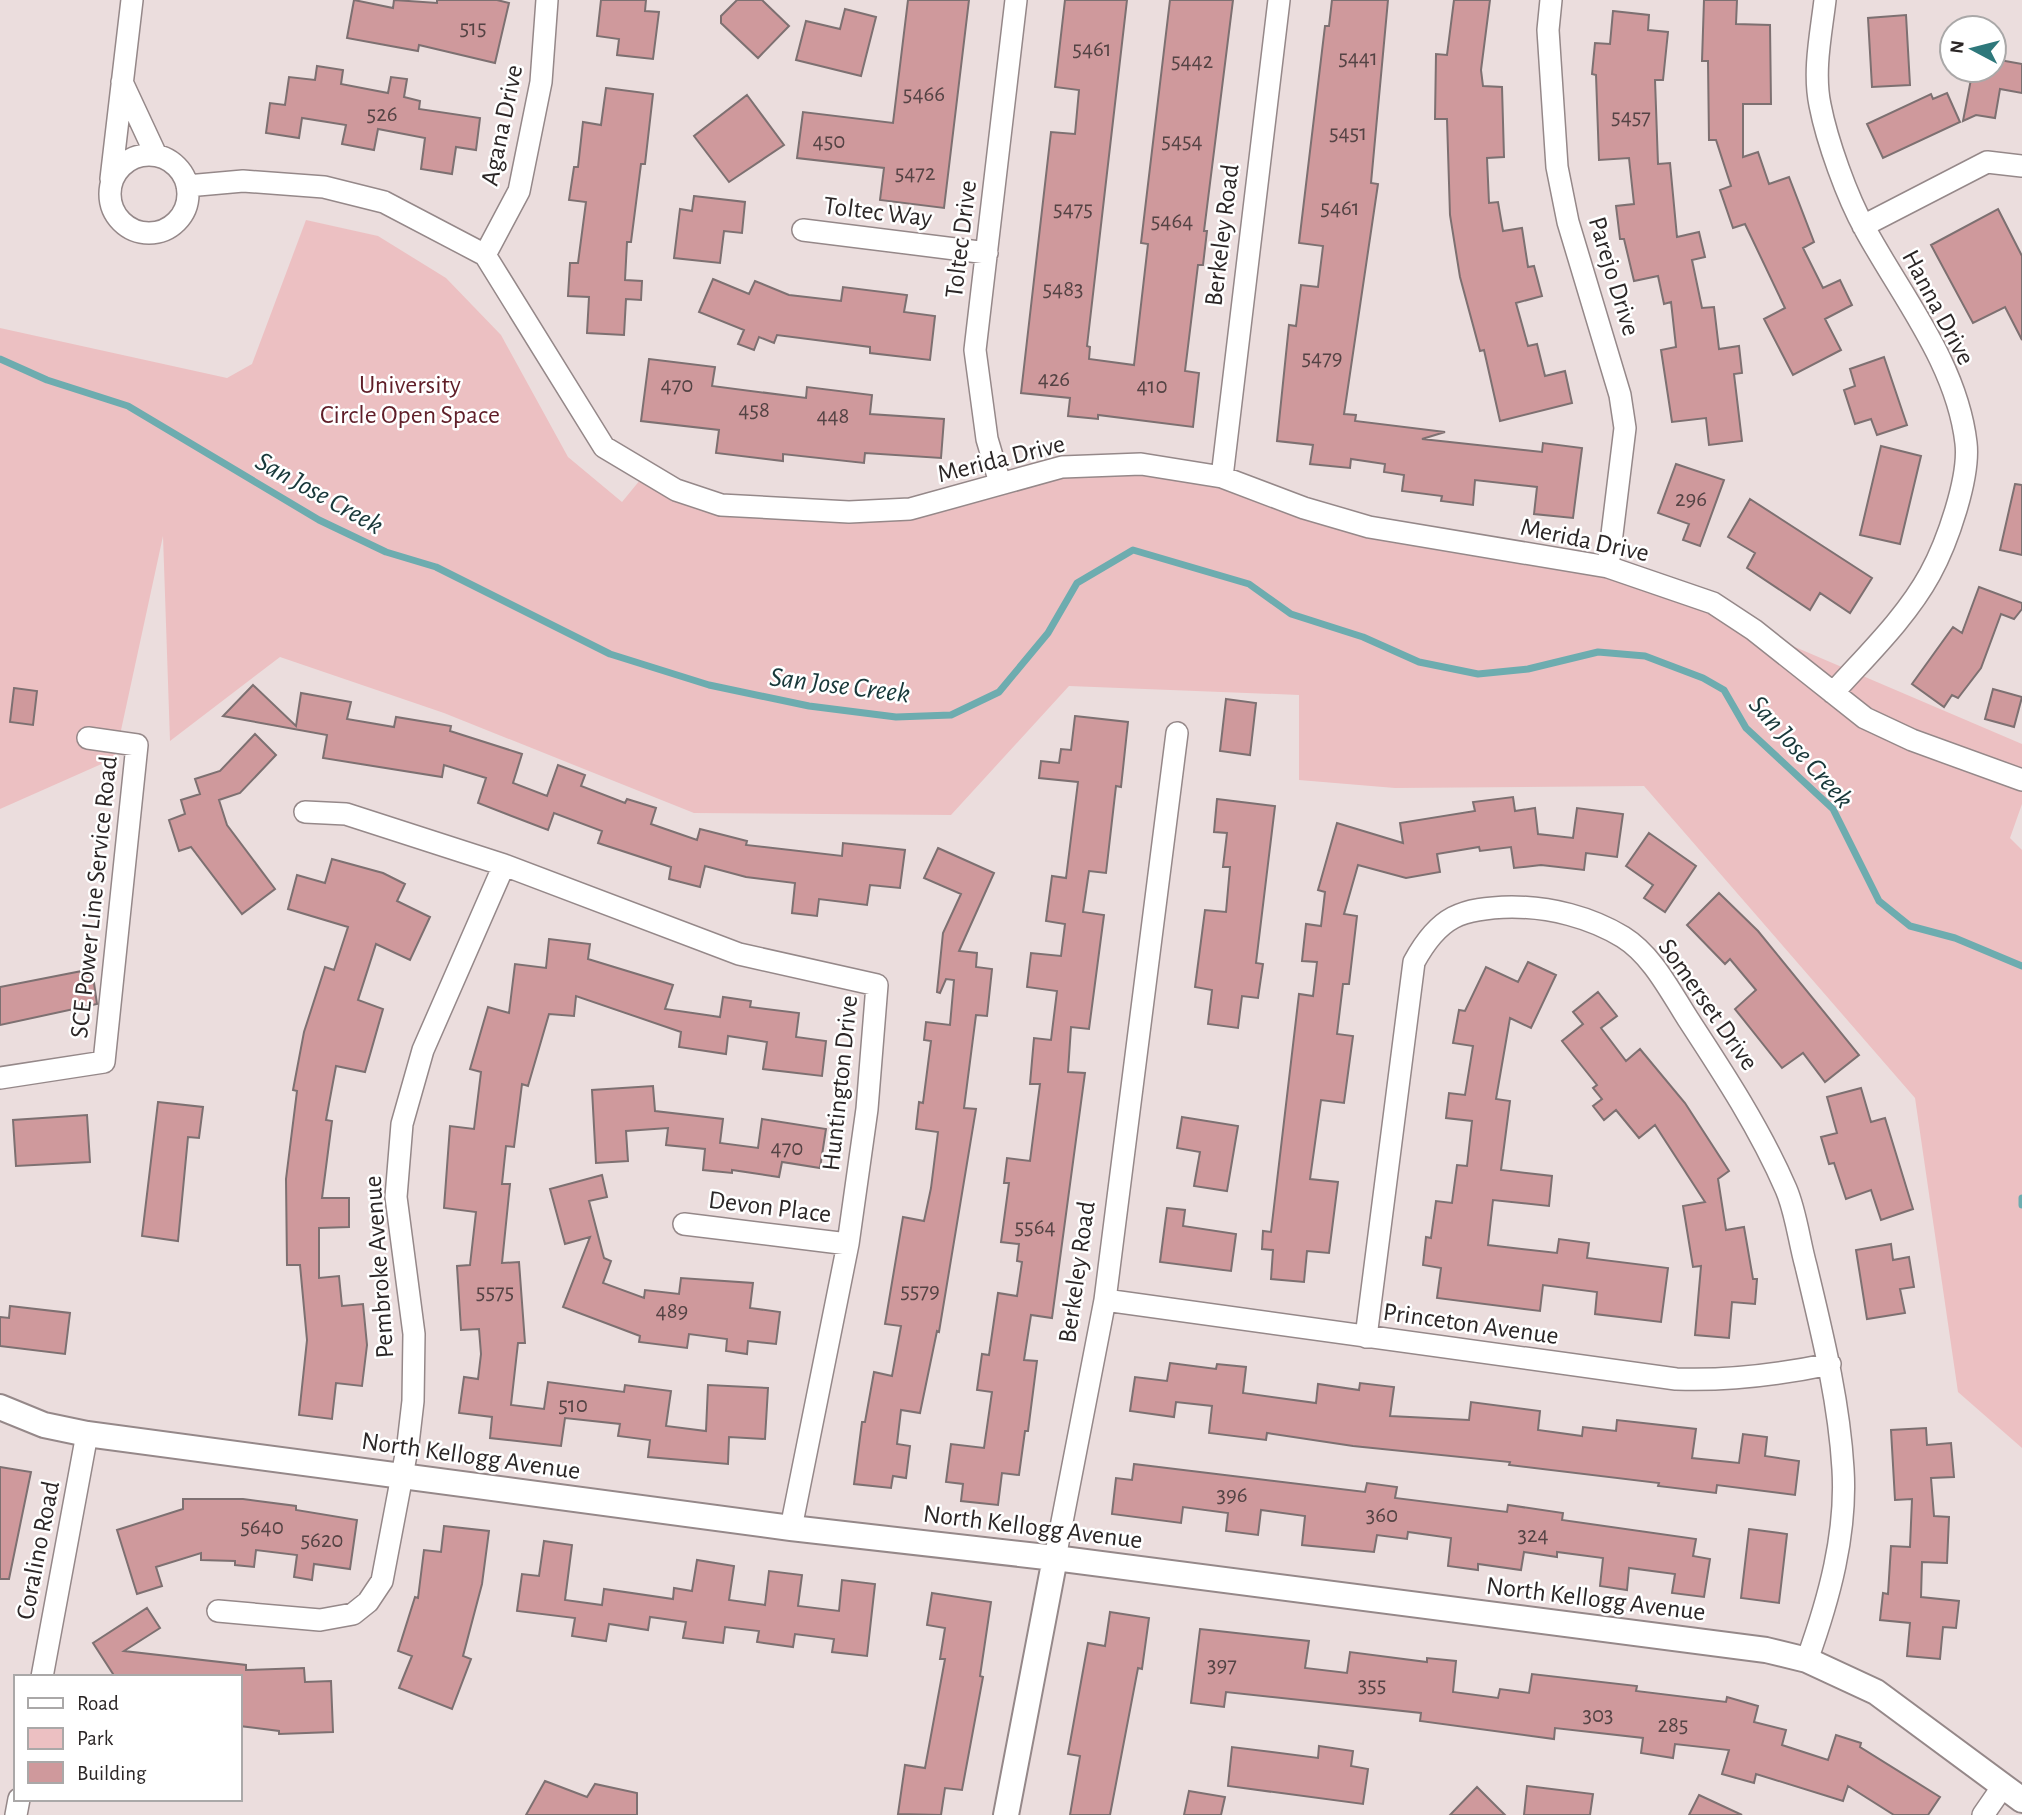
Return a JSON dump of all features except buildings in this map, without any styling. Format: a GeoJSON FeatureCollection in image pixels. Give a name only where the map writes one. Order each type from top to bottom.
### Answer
{"type":"FeatureCollection","features":[{"type":"Feature","properties":{"kind":"street"},"geometry":{"type":"LineString","coordinates":[[110,184],[115,173],[133,158],[156,155],[177,166],[187,186],[188,198],[180,219],[164,231],[144,234],[126,227],[111,208],[110,184],[132,0]]}},
{"type":"Feature","properties":{"kind":"street","name":"Agana Drive"},"geometry":{"type":"LineString","coordinates":[[485,255],[519,191],[541,82],[547,0]]}},
{"type":"Feature","properties":{"kind":"street","name":"Toltec Drive"},"geometry":{"type":"LineString","coordinates":[[1000,483],[987,439],[975,350],[1016,0]]}},
{"type":"Feature","properties":{"kind":"street","name":"Berkeley Road"},"geometry":{"type":"LineString","coordinates":[[1222,477],[1279,0]]}},
{"type":"Feature","properties":{"kind":"street","name":"Parejo Drive"},"geometry":{"type":"LineString","coordinates":[[1551,0],[1548,30],[1557,167],[1568,222],[1620,395],[1625,428],[1608,567]]}},
{"type":"Feature","properties":{"kind":"street","name":"Hanna Drive"},"geometry":{"type":"LineString","coordinates":[[1825,0],[1816,72],[1819,103],[1827,134],[1863,226],[1937,353],[1961,413],[1966,446],[1949,535],[1929,576],[1894,625],[1833,693]]}},
{"type":"Feature","properties":{"kind":"street"},"geometry":{"type":"LineString","coordinates":[[122,82],[156,155]]}},
{"type":"Feature","properties":{"kind":"street"},"geometry":{"type":"LineString","coordinates":[[1863,226],[1987,162],[2022,166]]}},
{"type":"Feature","properties":{"kind":"street"},"geometry":{"type":"LineString","coordinates":[[187,186],[243,181],[324,187],[384,202],[485,255]]}},
{"type":"Feature","properties":{"kind":"street","name":"Toltec Way"},"geometry":{"type":"LineString","coordinates":[[803,230],[987,253]]}},
{"type":"Feature","properties":{"kind":"street","name":"Merida Drive"},"geometry":{"type":"LineString","coordinates":[[485,255],[604,447],[676,490],[721,505],[849,512],[910,509],[1062,467],[1141,464],[1222,477],[1304,508],[1369,527],[1608,567],[1713,603],[1754,630],[1865,718],[1900,735],[2022,780]]}},
{"type":"Feature","properties":{"kind":"street","name":"Berkeley Road"},"geometry":{"type":"LineString","coordinates":[[1006,1815],[1105,1300],[1177,733]]}},
{"type":"Feature","properties":{"kind":"street","name":"SCE Power Line Service Road"},"geometry":{"type":"LineString","coordinates":[[0,1078],[104,1062],[137,744],[88,738]]}},
{"type":"Feature","properties":{"kind":"street","name":"Huntington Drive"},"geometry":{"type":"LineString","coordinates":[[305,812],[346,814],[504,865],[739,954],[877,985],[867,1109],[848,1244],[791,1528]]}},
{"type":"Feature","properties":{"kind":"street","name":"Pembroke Avenue"},"geometry":{"type":"LineString","coordinates":[[218,1611],[320,1620],[353,1614],[368,1602],[382,1581],[413,1401],[414,1334],[396,1197],[402,1124],[423,1050],[504,865]]}},
{"type":"Feature","properties":{"kind":"street","name":"Somerset Drive"},"geometry":{"type":"LineString","coordinates":[[1366,1337],[1414,962],[1426,939],[1444,921],[1468,910],[1528,907],[1585,917],[1625,938],[1660,977],[1738,1095],[1787,1191],[1830,1364],[1843,1470],[1839,1536],[1829,1601],[1807,1660]]}},
{"type":"Feature","properties":{"kind":"street","name":"Devon Place"},"geometry":{"type":"LineString","coordinates":[[684,1224],[848,1244]]}},
{"type":"Feature","properties":{"kind":"street","name":"Princeton Avenue"},"geometry":{"type":"LineString","coordinates":[[1105,1300],[1676,1379],[1726,1381],[1783,1374],[1830,1364]]}},
{"type":"Feature","properties":{"kind":"street","name":"North Kellogg Avenue"},"geometry":{"type":"LineString","coordinates":[[0,1407],[44,1425],[87,1434],[791,1528],[1055,1558],[1766,1650],[1807,1660],[1876,1692],[2012,1793]]}},
{"type":"Feature","properties":{"kind":"street","name":"Coralino Road"},"geometry":{"type":"LineString","coordinates":[[42,1675],[87,1434]]}},
{"type":"Feature","properties":{"kind":"street"},"geometry":{"type":"LineString","coordinates":[[1983,1815],[2012,1793]]}},
{"type":"Feature","properties":{"kind":"green space","name":"University Circle Open Space"},"geometry":{"type":"Polygon","coordinates":[[[306,220],[378,236],[446,278],[501,335],[568,457],[622,502],[645,474],[676,490],[848,512],[1000,483],[1141,464],[1304,508],[1608,567],[2022,744],[2022,804],[2010,838],[2022,850],[2022,1448],[1958,1392],[1915,1098],[1644,786],[1395,788],[1299,780],[1299,695],[1069,686],[951,815],[694,813],[444,713],[280,657],[170,741],[163,536],[115,758],[0,809],[0,328],[227,378],[252,364],[306,220]]]}},
{"type":"Feature","properties":{"kind":"waterway","name":"San Jose Creek"},"geometry":{"type":"LineString","coordinates":[[0,359],[47,380],[128,406],[319,520],[386,552],[436,567],[610,654],[709,685],[809,706],[896,717],[951,715],[999,692],[1048,633],[1077,583],[1133,550],[1249,584],[1291,614],[1363,637],[1419,662],[1478,674],[1528,669],[1598,652],[1645,656],[1703,678],[1724,690],[1746,728],[1833,809],[1879,901],[1910,926],[1955,938],[2022,966]]}},
{"type":"Feature","properties":{"kind":"waterway","name":"San Jose Creek"},"geometry":{"type":"LineString","coordinates":[[2022,1198],[2022,1205]]}}]}
